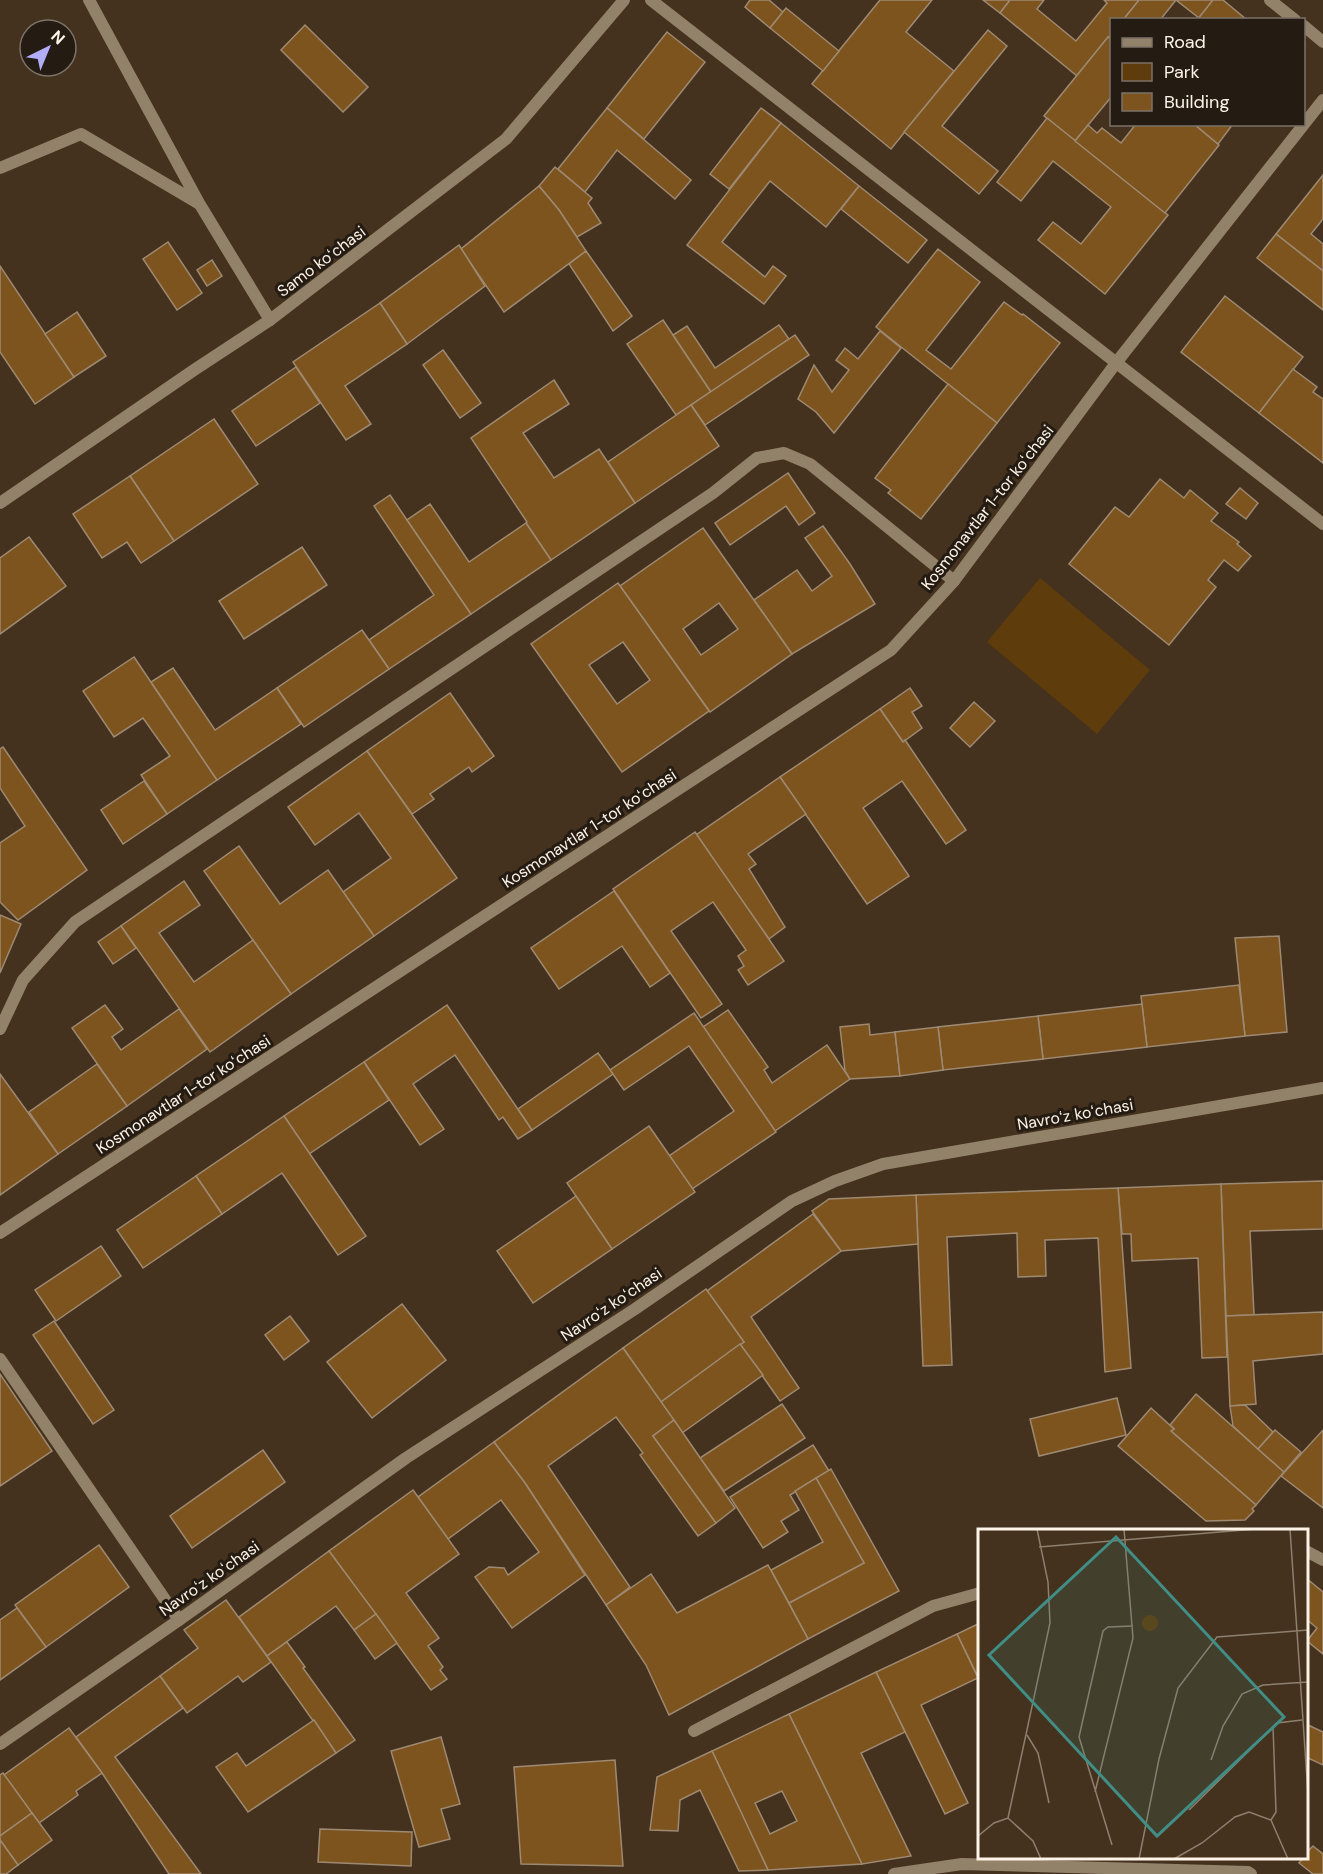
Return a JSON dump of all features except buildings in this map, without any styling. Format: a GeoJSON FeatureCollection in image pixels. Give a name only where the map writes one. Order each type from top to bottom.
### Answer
{"type":"FeatureCollection","features":[{"type":"Feature","properties":{"kind":"street"},"geometry":{"type":"LineString","coordinates":[[89,0],[199,203],[270,320]]}},
{"type":"Feature","properties":{"kind":"street","name":"Samo koʻchasi"},"geometry":{"type":"LineString","coordinates":[[0,503],[270,320],[506,139],[624,0]]}},
{"type":"Feature","properties":{"kind":"street"},"geometry":{"type":"LineString","coordinates":[[651,0],[1323,524]]}},
{"type":"Feature","properties":{"kind":"street"},"geometry":{"type":"LineString","coordinates":[[1270,0],[1292,18]]}},
{"type":"Feature","properties":{"kind":"street"},"geometry":{"type":"LineString","coordinates":[[1305,27],[1323,42]]}},
{"type":"Feature","properties":{"kind":"street","name":"Kosmonavtlar 1-tor koʻchasi"},"geometry":{"type":"LineString","coordinates":[[1305,123],[1323,100]]}},
{"type":"Feature","properties":{"kind":"street","name":"Kosmonavtlar 1-tor koʻchasi"},"geometry":{"type":"LineString","coordinates":[[0,1233],[891,650],[954,581],[1116,363],[1303,126]]}},
{"type":"Feature","properties":{"kind":"street"},"geometry":{"type":"LineString","coordinates":[[0,168],[81,134],[199,203]]}},
{"type":"Feature","properties":{"kind":"street"},"geometry":{"type":"LineString","coordinates":[[0,1029],[23,980],[75,922],[713,493],[757,458],[784,453],[810,464],[954,581]]}},
{"type":"Feature","properties":{"kind":"street","name":"Navroʻz koʻchasi"},"geometry":{"type":"LineString","coordinates":[[0,1743],[179,1620],[406,1458],[635,1309],[792,1202],[836,1181],[883,1164],[1323,1088]]}},
{"type":"Feature","properties":{"kind":"street"},"geometry":{"type":"LineString","coordinates":[[0,1359],[179,1620]]}},
{"type":"Feature","properties":{"kind":"street"},"geometry":{"type":"LineString","coordinates":[[1308,1552],[1323,1560]]}},
{"type":"Feature","properties":{"kind":"street"},"geometry":{"type":"LineString","coordinates":[[694,1731],[933,1606],[978,1594]]}},
{"type":"Feature","properties":{"kind":"street"},"geometry":{"type":"LineString","coordinates":[[894,1874],[962,1864],[1248,1872],[1251,1874]]}},
{"type":"Feature","properties":{"kind":"green space"},"geometry":{"type":"Polygon","coordinates":[[[1040,578],[1150,670],[1097,734],[987,642],[1040,578]]]}}]}
